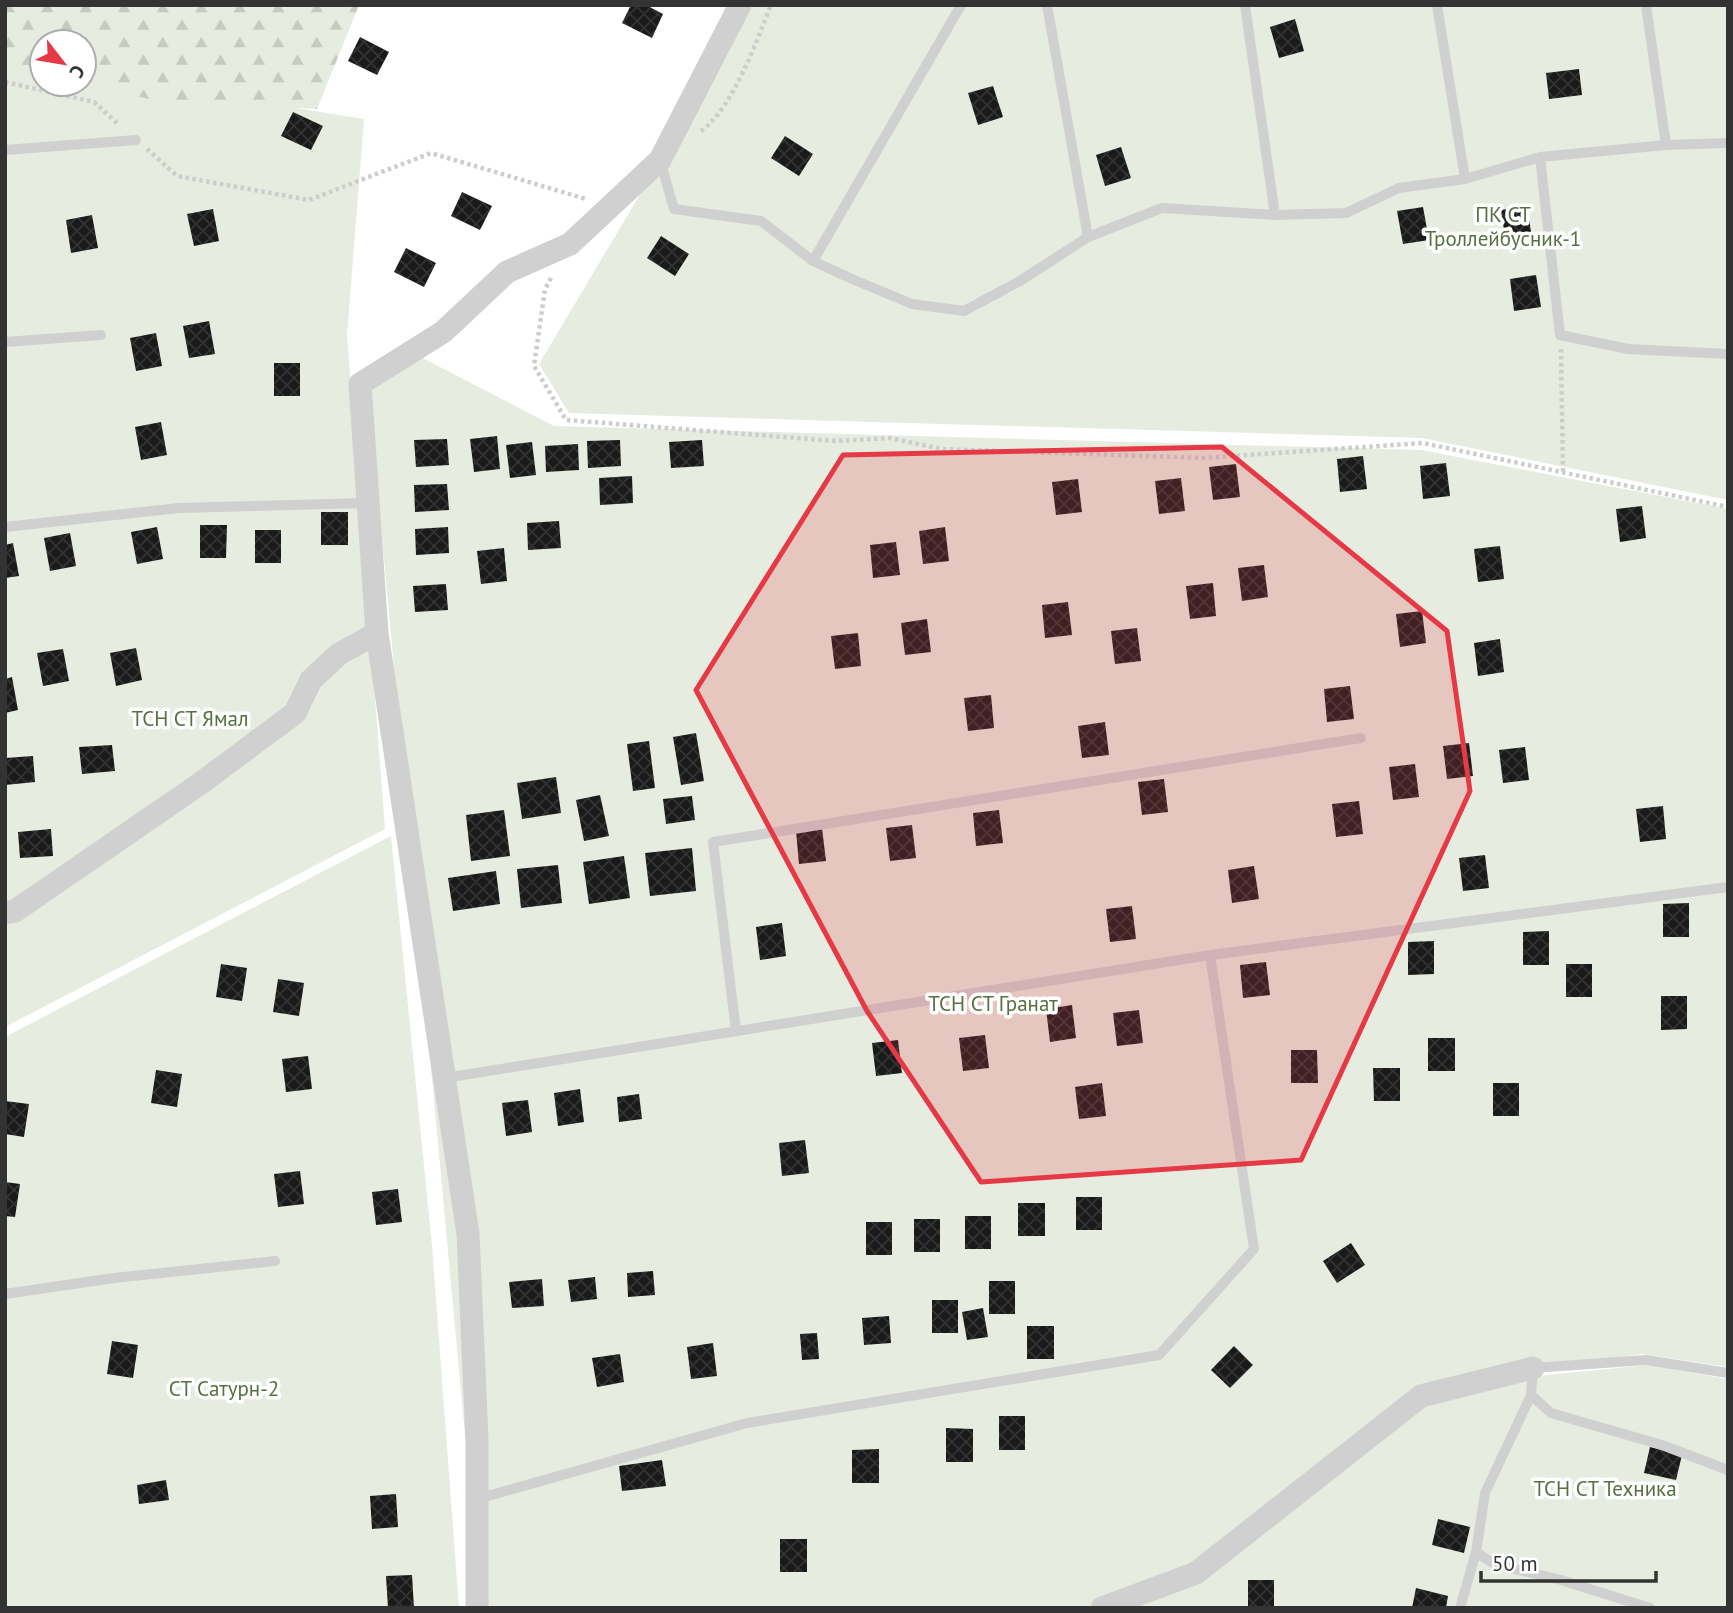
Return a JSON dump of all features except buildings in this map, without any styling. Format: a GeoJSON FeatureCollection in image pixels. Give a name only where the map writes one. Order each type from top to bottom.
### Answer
{"type":"FeatureCollection","features":[{"type":"Feature","properties":{"kind":"street"},"geometry":{"type":"LineString","coordinates":[[477,1608],[477,1499],[468,1234],[377,633],[366,503],[360,384],[443,332],[507,272],[570,244],[660,160],[740,5]]}},
{"type":"Feature","properties":{"kind":"street"},"geometry":{"type":"LineString","coordinates":[[5,913],[15,911],[190,791],[295,713],[311,680],[339,654],[377,633]]}},
{"type":"Feature","properties":{"kind":"street"},"geometry":{"type":"LineString","coordinates":[[1102,1608],[1196,1573],[1421,1396],[1533,1368]]}},
{"type":"Feature","properties":{"kind":"lane"},"geometry":{"type":"LineString","coordinates":[[813,261],[961,5]]}},
{"type":"Feature","properties":{"kind":"lane"},"geometry":{"type":"LineString","coordinates":[[1047,5],[1088,237]]}},
{"type":"Feature","properties":{"kind":"lane"},"geometry":{"type":"LineString","coordinates":[[1245,5],[1275,215]]}},
{"type":"Feature","properties":{"kind":"lane"},"geometry":{"type":"LineString","coordinates":[[1437,5],[1465,179]]}},
{"type":"Feature","properties":{"kind":"lane"},"geometry":{"type":"LineString","coordinates":[[1646,5],[1666,145]]}},
{"type":"Feature","properties":{"kind":"lane"},"geometry":{"type":"LineString","coordinates":[[5,150],[136,140]]}},
{"type":"Feature","properties":{"kind":"lane"},"geometry":{"type":"LineString","coordinates":[[660,160],[674,209],[761,221],[813,261],[912,304],[964,311],[1020,281],[1088,237],[1163,208],[1275,215],[1346,213],[1399,188],[1465,179],[1540,157],[1666,145],[1728,143]]}},
{"type":"Feature","properties":{"kind":"lane"},"geometry":{"type":"LineString","coordinates":[[1540,157],[1560,335],[1628,349],[1728,354]]}},
{"type":"Feature","properties":{"kind":"lane"},"geometry":{"type":"LineString","coordinates":[[5,342],[101,335]]}},
{"type":"Feature","properties":{"kind":"lane"},"geometry":{"type":"LineString","coordinates":[[5,527],[179,508],[366,503]]}},
{"type":"Feature","properties":{"kind":"lane"},"geometry":{"type":"LineString","coordinates":[[736,1031],[713,842],[1361,738]]}},
{"type":"Feature","properties":{"kind":"lane"},"geometry":{"type":"LineString","coordinates":[[444,1078],[1210,955],[1728,887]]}},
{"type":"Feature","properties":{"kind":"lane"},"geometry":{"type":"LineString","coordinates":[[477,1499],[747,1423],[1159,1355],[1254,1249],[1210,955]]}},
{"type":"Feature","properties":{"kind":"lane"},"geometry":{"type":"LineString","coordinates":[[5,1294],[114,1278],[275,1261]]}},
{"type":"Feature","properties":{"kind":"lane"},"geometry":{"type":"LineString","coordinates":[[1460,1608],[1476,1552],[1485,1493],[1531,1395],[1533,1368],[1646,1360],[1728,1373]]}},
{"type":"Feature","properties":{"kind":"lane"},"geometry":{"type":"LineString","coordinates":[[1531,1395],[1551,1413],[1662,1446],[1728,1470]]}},
{"type":"Feature","properties":{"kind":"lane"},"geometry":{"type":"LineString","coordinates":[[1476,1552],[1494,1564],[1561,1580],[1650,1608]]}},
{"type":"Feature","properties":{"kind":"path"},"geometry":{"type":"LineString","coordinates":[[692,137],[713,122],[752,53],[771,5]]}},
{"type":"Feature","properties":{"kind":"path"},"geometry":{"type":"LineString","coordinates":[[5,82],[94,102],[177,176],[309,200],[430,153],[610,206]]}},
{"type":"Feature","properties":{"kind":"path"},"geometry":{"type":"LineString","coordinates":[[570,244],[545,289],[534,366],[566,420],[835,441],[890,438],[942,449],[1203,458],[1423,443],[1728,507]]}},
{"type":"Feature","properties":{"kind":"path"},"geometry":{"type":"LineString","coordinates":[[1560,335],[1563,473]]}},
{"type":"Feature","properties":{"kind":"highlighted area"},"geometry":{"type":"Polygon","coordinates":[[[1222,447],[1447,631],[1470,791],[1301,1160],[981,1182],[867,1011],[696,690],[843,455],[1222,447]]]}},
{"type":"Feature","properties":{"kind":"green space"},"geometry":{"type":"Polygon","coordinates":[[[5,5],[359,5],[317,109],[162,102],[98,87],[98,28],[28,28],[28,71],[5,65],[5,5]]]}},
{"type":"Feature","properties":{"kind":"green space","name":"ПК СТ Троллейбусник-1"},"geometry":{"type":"Polygon","coordinates":[[[753,5],[1728,5],[1728,500],[1422,438],[569,413],[539,364],[753,5]]]}},
{"type":"Feature","properties":{"kind":"green space","name":"ТСН СТ Ямал"},"geometry":{"type":"Polygon","coordinates":[[[5,62],[28,66],[28,98],[98,98],[98,76],[364,119],[347,335],[385,829],[5,1027],[5,62]]]}},
{"type":"Feature","properties":{"kind":"green space","name":"ТСН СТ Гранат"},"geometry":{"type":"Polygon","coordinates":[[[419,356],[554,426],[1421,450],[1728,509],[1728,1367],[1642,1354],[1420,1387],[1192,1567],[1084,1608],[481,1608],[368,386],[419,356]]]}},
{"type":"Feature","properties":{"kind":"green space","name":"СТ Сатурн-2"},"geometry":{"type":"Polygon","coordinates":[[[391,836],[432,1246],[459,1608],[5,1608],[5,1037],[391,836]]]}},
{"type":"Feature","properties":{"kind":"green space","name":"ТСН СТ Техника"},"geometry":{"type":"Polygon","coordinates":[[[1648,1365],[1728,1379],[1728,1608],[1134,1608],[1421,1406],[1527,1377],[1648,1365]]]}}]}
